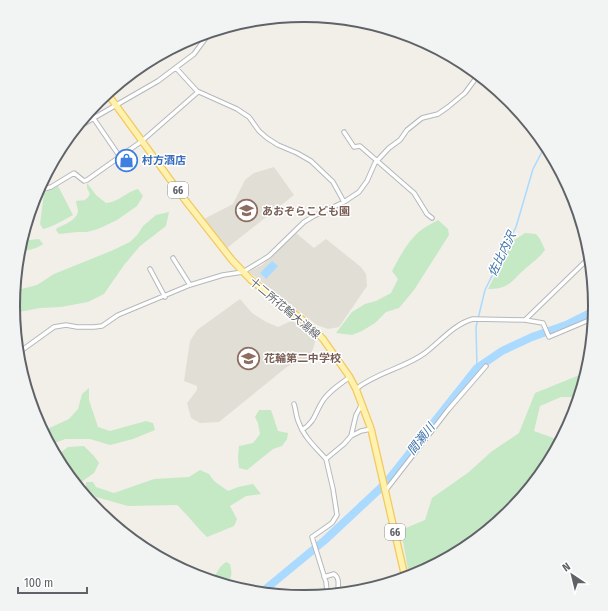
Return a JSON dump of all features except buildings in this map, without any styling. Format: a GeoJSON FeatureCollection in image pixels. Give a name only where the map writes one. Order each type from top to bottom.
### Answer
{"type":"FeatureCollection","features":[{"type":"Feature","properties":{"kind":"main road","name":"十二所花輪大湯線"},"geometry":{"type":"LineString","coordinates":[[111,98],[185,200],[232,260],[243,272],[323,339],[350,377],[371,429],[405,571]]}},
{"type":"Feature","properties":{"kind":"street"},"geometry":{"type":"LineString","coordinates":[[86,123],[117,106],[176,68],[194,54],[204,40]]}},
{"type":"Feature","properties":{"kind":"street"},"geometry":{"type":"LineString","coordinates":[[176,68],[198,92],[237,109],[249,117],[259,131],[267,138],[311,161],[332,182],[344,202]]}},
{"type":"Feature","properties":{"kind":"street"},"geometry":{"type":"LineString","coordinates":[[23,349],[54,327],[66,325],[77,328],[102,326],[118,315],[165,297],[190,285],[223,275],[243,272],[269,256],[304,222],[344,202],[359,192],[367,181],[377,161],[400,140],[407,130],[422,118],[438,114],[464,93],[475,79]]}},
{"type":"Feature","properties":{"kind":"street"},"geometry":{"type":"LineString","coordinates":[[45,189],[51,187],[74,173],[84,181],[142,140],[198,92]]}},
{"type":"Feature","properties":{"kind":"street"},"geometry":{"type":"LineString","coordinates":[[94,119],[120,157]]}},
{"type":"Feature","properties":{"kind":"street"},"geometry":{"type":"LineString","coordinates":[[344,132],[354,147],[360,146],[414,193],[427,214],[432,218]]}},
{"type":"Feature","properties":{"kind":"street"},"geometry":{"type":"LineString","coordinates":[[173,258],[190,285]]}},
{"type":"Feature","properties":{"kind":"street"},"geometry":{"type":"LineString","coordinates":[[525,320],[585,262]]}},
{"type":"Feature","properties":{"kind":"street"},"geometry":{"type":"LineString","coordinates":[[150,269],[165,297]]}},
{"type":"Feature","properties":{"kind":"street"},"geometry":{"type":"LineString","coordinates":[[356,389],[370,380],[424,354],[459,324],[473,318],[525,320],[543,323],[549,338],[587,321]]}},
{"type":"Feature","properties":{"kind":"street"},"geometry":{"type":"LineString","coordinates":[[386,489],[448,410],[486,366]]}},
{"type":"Feature","properties":{"kind":"street"},"geometry":{"type":"LineString","coordinates":[[302,430],[309,426],[322,402],[327,396],[350,377]]}},
{"type":"Feature","properties":{"kind":"street"},"geometry":{"type":"LineString","coordinates":[[294,404],[298,422],[302,430],[326,459],[334,489],[337,516],[332,523],[312,537],[326,589]]}},
{"type":"Feature","properties":{"kind":"street"},"geometry":{"type":"LineString","coordinates":[[351,436],[356,415],[362,404]]}},
{"type":"Feature","properties":{"kind":"street"},"geometry":{"type":"LineString","coordinates":[[326,459],[351,436],[360,431],[371,429]]}},
{"type":"Feature","properties":{"kind":"street"},"geometry":{"type":"LineString","coordinates":[[324,577],[334,574],[338,579],[338,587]]}},
{"type":"Feature","properties":{"kind":"shaded area","name":"あおぞらこども園"},"geometry":{"type":"Polygon","coordinates":[[[274,167],[294,195],[227,248],[204,219],[233,204],[245,180],[254,173],[274,167]]]}},
{"type":"Feature","properties":{"kind":"shaded area","name":"花輪第二中学校"},"geometry":{"type":"Polygon","coordinates":[[[296,233],[314,248],[326,239],[361,267],[366,274],[367,286],[339,327],[328,329],[317,325],[249,272],[262,265],[296,233]]]}},
{"type":"Feature","properties":{"kind":"shaded area","name":"花輪第二中学校"},"geometry":{"type":"Polygon","coordinates":[[[240,299],[252,313],[266,322],[278,327],[291,321],[298,323],[316,339],[311,355],[306,361],[288,366],[219,422],[200,423],[191,418],[187,403],[197,390],[197,386],[184,381],[190,341],[197,330],[240,299]]]}},
{"type":"Feature","properties":{"kind":"green space"},"geometry":{"type":"Polygon","coordinates":[[[87,183],[96,195],[106,203],[115,201],[138,189],[143,196],[137,206],[117,220],[98,229],[87,232],[59,234],[56,230],[57,228],[70,222],[77,214],[78,210],[76,201],[89,197],[90,194],[87,188],[87,183]]]}},
{"type":"Feature","properties":{"kind":"green space"},"geometry":{"type":"Polygon","coordinates":[[[58,186],[73,215],[43,229],[40,224],[44,193],[58,186]]]}},
{"type":"Feature","properties":{"kind":"green space"},"geometry":{"type":"Polygon","coordinates":[[[169,212],[166,226],[140,246],[124,265],[104,294],[88,302],[20,312],[21,289],[37,285],[54,274],[130,242],[143,226],[156,215],[169,212]]]}},
{"type":"Feature","properties":{"kind":"green space"},"geometry":{"type":"Polygon","coordinates":[[[438,220],[448,229],[449,235],[414,290],[399,308],[386,312],[375,323],[352,335],[336,333],[352,312],[365,304],[376,301],[391,293],[398,279],[392,271],[398,259],[414,236],[438,220]]]}},
{"type":"Feature","properties":{"kind":"green space"},"geometry":{"type":"Polygon","coordinates":[[[525,233],[536,234],[545,250],[506,286],[488,289],[513,241],[525,233]]]}},
{"type":"Feature","properties":{"kind":"green space"},"geometry":{"type":"Polygon","coordinates":[[[39,239],[43,244],[25,251],[28,240],[39,239]]]}},
{"type":"Feature","properties":{"kind":"green space"},"geometry":{"type":"Polygon","coordinates":[[[579,375],[573,397],[561,397],[540,406],[534,431],[555,439],[540,463],[518,493],[491,519],[462,542],[430,560],[408,570],[401,530],[425,520],[432,498],[469,472],[491,452],[519,433],[535,393],[579,375]]]}},
{"type":"Feature","properties":{"kind":"green space"},"geometry":{"type":"Polygon","coordinates":[[[89,388],[89,400],[98,427],[110,431],[146,421],[153,423],[155,430],[133,439],[110,445],[90,439],[65,439],[56,443],[48,429],[69,419],[78,409],[82,394],[89,388]]]}},
{"type":"Feature","properties":{"kind":"green space"},"geometry":{"type":"Polygon","coordinates":[[[259,410],[271,410],[278,431],[288,433],[287,439],[282,446],[273,449],[247,470],[239,468],[239,446],[253,443],[260,434],[255,417],[259,410]]]}},
{"type":"Feature","properties":{"kind":"green space"},"geometry":{"type":"Polygon","coordinates":[[[84,446],[99,463],[94,473],[82,482],[61,452],[68,447],[84,446]]]}},
{"type":"Feature","properties":{"kind":"green space"},"geometry":{"type":"Polygon","coordinates":[[[200,470],[209,474],[214,481],[228,491],[253,484],[261,494],[246,496],[230,506],[237,519],[234,526],[207,537],[177,505],[128,506],[96,497],[86,487],[86,482],[93,482],[96,487],[114,493],[154,479],[189,477],[200,470]]]}},
{"type":"Feature","properties":{"kind":"green space"},"geometry":{"type":"Polygon","coordinates":[[[226,562],[230,564],[231,575],[229,580],[215,575],[221,566],[226,562]]]}},
{"type":"Feature","properties":{"kind":"water"},"geometry":{"type":"Polygon","coordinates":[[[272,261],[278,266],[266,279],[260,273],[272,261]]]}},
{"type":"Feature","properties":{"kind":"waterway","name":"佐比内沢"},"geometry":{"type":"LineString","coordinates":[[477,368],[476,327],[485,290],[516,227],[533,169],[542,151]]}},
{"type":"Feature","properties":{"kind":"waterway","name":"間瀬川"},"geometry":{"type":"LineString","coordinates":[[268,587],[325,540],[386,483],[477,368],[502,351],[532,337],[566,325],[588,314]]}},
{"type":"Feature","properties":{"kind":"place","name":"村方酒店"},"geometry":{"type":"Point","coordinates":[127,160]}},
{"type":"Feature","properties":{"kind":"place","name":"あおぞらこども園"},"geometry":{"type":"Point","coordinates":[246,211]}},
{"type":"Feature","properties":{"kind":"place","name":"花輪第二中学校"},"geometry":{"type":"Point","coordinates":[248,358]}}]}
